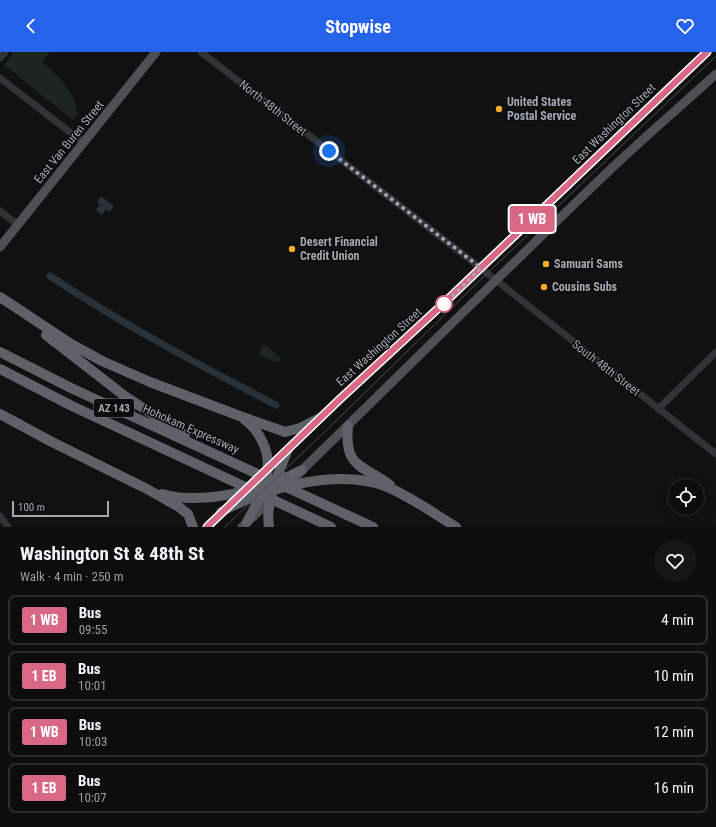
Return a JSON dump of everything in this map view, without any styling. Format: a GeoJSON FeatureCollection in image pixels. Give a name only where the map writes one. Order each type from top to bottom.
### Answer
{"type":"FeatureCollection","features":[{"type":"Feature","properties":{"kind":"highway"},"geometry":{"type":"LineString","coordinates":[[0,297],[71,344],[102,361],[155,384],[285,432],[300,428],[320,418]]}},
{"type":"Feature","properties":{"kind":"highway"},"geometry":{"type":"LineString","coordinates":[[0,297],[83,365],[126,397],[172,428],[231,461]]}},
{"type":"Feature","properties":{"kind":"highway","name":"Hohokam Expressway"},"geometry":{"type":"LineString","coordinates":[[0,352],[71,388],[169,434],[373,527]]}},
{"type":"Feature","properties":{"kind":"highway","name":"AZ 143"},"geometry":{"type":"LineString","coordinates":[[0,370],[72,406],[331,527]]}},
{"type":"Feature","properties":{"kind":"highway"},"geometry":{"type":"LineString","coordinates":[[0,414],[183,509],[190,517],[193,527]]}},
{"type":"Feature","properties":{"kind":"highway"},"geometry":{"type":"LineString","coordinates":[[237,415],[248,422],[258,434],[266,451],[271,490],[268,511],[269,527]]}},
{"type":"Feature","properties":{"kind":"highway"},"geometry":{"type":"LineString","coordinates":[[348,426],[347,444],[349,453],[353,460],[381,478],[401,494]]}},
{"type":"Feature","properties":{"kind":"highway"},"geometry":{"type":"LineString","coordinates":[[245,525],[271,490],[288,449]]}},
{"type":"Feature","properties":{"kind":"highway"},"geometry":{"type":"LineString","coordinates":[[221,512],[271,490],[302,470]]}},
{"type":"Feature","properties":{"kind":"highway"},"geometry":{"type":"LineString","coordinates":[[147,489],[166,495],[190,498],[209,498],[244,490],[271,490],[318,481],[352,479],[378,484],[401,494],[456,527]]}},
{"type":"Feature","properties":{"kind":"main road","name":"East Van Buren Street"},"geometry":{"type":"LineString","coordinates":[[0,248],[156,52]]}},
{"type":"Feature","properties":{"kind":"main road","name":"East Washington Street"},"geometry":{"type":"LineString","coordinates":[[207,527],[244,490],[481,268],[707,52]]}},
{"type":"Feature","properties":{"kind":"main road"},"geometry":{"type":"LineString","coordinates":[[302,470],[615,166],[716,74]]}},
{"type":"Feature","properties":{"kind":"street"},"geometry":{"type":"LineString","coordinates":[[0,58],[5,52]]}},
{"type":"Feature","properties":{"kind":"street","name":"North 48th Street"},"geometry":{"type":"LineString","coordinates":[[201,52],[496,281]]}},
{"type":"Feature","properties":{"kind":"street"},"geometry":{"type":"LineString","coordinates":[[0,78],[84,143]]}},
{"type":"Feature","properties":{"kind":"street"},"geometry":{"type":"LineString","coordinates":[[0,211],[18,225]]}},
{"type":"Feature","properties":{"kind":"street","name":"South 48th Street"},"geometry":{"type":"LineString","coordinates":[[496,281],[716,454]]}},
{"type":"Feature","properties":{"kind":"street"},"geometry":{"type":"LineString","coordinates":[[658,409],[716,352]]}},
{"type":"Feature","properties":{"kind":"street"},"geometry":{"type":"LineString","coordinates":[[0,516],[8,527]]}},
{"type":"Feature","properties":{"kind":"shaded area"},"geometry":{"type":"Polygon","coordinates":[[[14,52],[50,52],[42,62],[65,85],[73,97],[78,114],[73,120],[4,65],[14,52]]]}},
{"type":"Feature","properties":{"kind":"shaded area"},"geometry":{"type":"Polygon","coordinates":[[[101,196],[114,206],[109,212],[106,209],[102,215],[96,210],[100,204],[97,202],[101,196]]]}},
{"type":"Feature","properties":{"kind":"shaded area"},"geometry":{"type":"Polygon","coordinates":[[[264,344],[281,358],[278,363],[258,355],[264,344]]]}},
{"type":"Feature","properties":{"kind":"waterway"},"geometry":{"type":"LineString","coordinates":[[50,276],[77,294],[133,327],[276,405]]}},
{"type":"Feature","properties":{"kind":"tram line"},"geometry":{"type":"LineString","coordinates":[[225,527],[475,285],[716,56]]}},
{"type":"Feature","properties":{"kind":"bus line"},"geometry":{"type":"LineString","coordinates":[[207,527],[221,512],[481,268],[707,52]]}},
{"type":"Feature","properties":{"kind":"place","name":"United States Postal Service"},"geometry":{"type":"Point","coordinates":[499,109]}},
{"type":"Feature","properties":{"kind":"place","name":"Desert Financial Credit Union"},"geometry":{"type":"Point","coordinates":[292,249]}},
{"type":"Feature","properties":{"kind":"place","name":"Samuari Sams"},"geometry":{"type":"Point","coordinates":[546,264]}},
{"type":"Feature","properties":{"kind":"place","name":"Cousins Subs"},"geometry":{"type":"Point","coordinates":[544,287]}},
{"type":"Feature","properties":{"kind":"route"},"geometry":{"type":"LineString","coordinates":[[329,151],[481,268],[444,304]]}}]}
